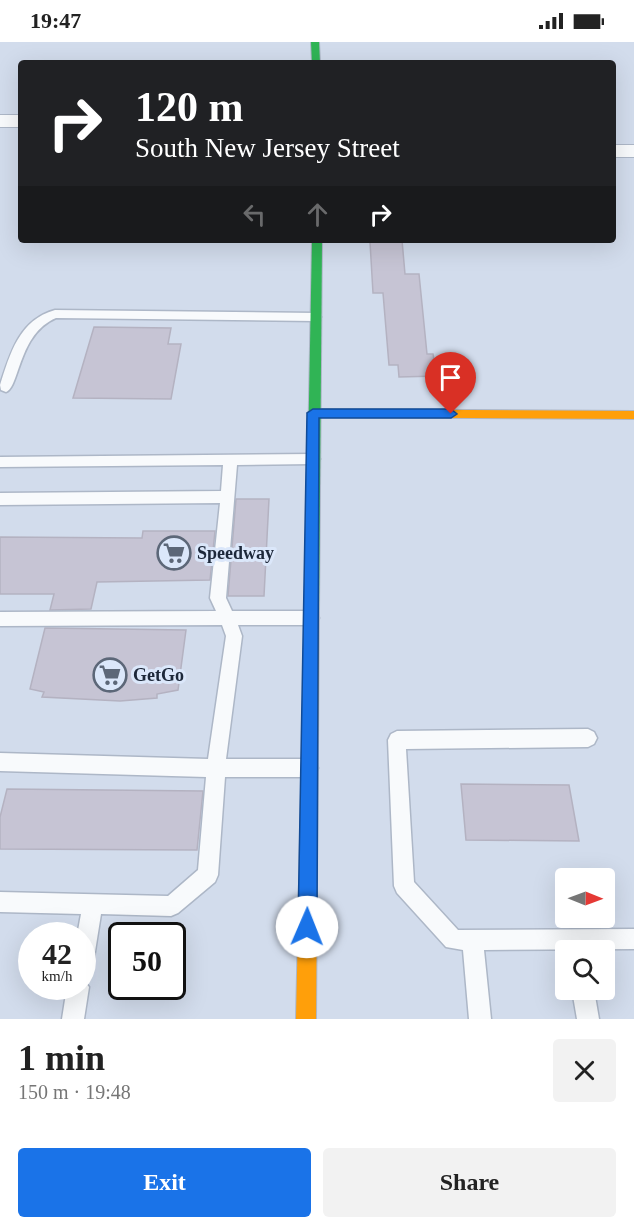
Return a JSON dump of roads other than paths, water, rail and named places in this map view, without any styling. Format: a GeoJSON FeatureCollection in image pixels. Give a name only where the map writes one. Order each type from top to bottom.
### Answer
{"type":"FeatureCollection","features":[{"type":"Feature","properties":{"kind":"main road"},"geometry":{"type":"LineString","coordinates":[[315,42],[316,60]]}},
{"type":"Feature","properties":{"kind":"main road"},"geometry":{"type":"LineString","coordinates":[[306,1019],[317,243]]}},
{"type":"Feature","properties":{"kind":"main road"},"geometry":{"type":"LineString","coordinates":[[313,413],[634,415]]}},
{"type":"Feature","properties":{"kind":"street"},"geometry":{"type":"LineString","coordinates":[[0,121],[18,121]]}},
{"type":"Feature","properties":{"kind":"street"},"geometry":{"type":"LineString","coordinates":[[616,151],[634,151]]}},
{"type":"Feature","properties":{"kind":"lane"},"geometry":{"type":"LineString","coordinates":[[6,387],[21,342],[33,324],[55,314],[315,317]]}},
{"type":"Feature","properties":{"kind":"lane"},"geometry":{"type":"LineString","coordinates":[[0,902],[171,906],[208,875],[216,768],[234,636],[218,598],[231,459]]}},
{"type":"Feature","properties":{"kind":"lane"},"geometry":{"type":"LineString","coordinates":[[0,462],[313,459]]}},
{"type":"Feature","properties":{"kind":"lane"},"geometry":{"type":"LineString","coordinates":[[0,499],[227,497]]}},
{"type":"Feature","properties":{"kind":"lane"},"geometry":{"type":"LineString","coordinates":[[0,619],[311,618]]}},
{"type":"Feature","properties":{"kind":"lane"},"geometry":{"type":"LineString","coordinates":[[555,944],[472,938],[453,940],[404,886],[397,740],[588,738]]}},
{"type":"Feature","properties":{"kind":"lane"},"geometry":{"type":"LineString","coordinates":[[0,762],[216,768],[309,768]]}},
{"type":"Feature","properties":{"kind":"lane"},"geometry":{"type":"LineString","coordinates":[[90,922],[93,904]]}},
{"type":"Feature","properties":{"kind":"lane"},"geometry":{"type":"LineString","coordinates":[[472,938],[480,1019]]}},
{"type":"Feature","properties":{"kind":"lane"},"geometry":{"type":"LineString","coordinates":[[615,941],[634,939]]}},
{"type":"Feature","properties":{"kind":"lane"},"geometry":{"type":"LineString","coordinates":[[73,1019],[76,1000]]}},
{"type":"Feature","properties":{"kind":"lane"},"geometry":{"type":"LineString","coordinates":[[585,1000],[588,1019]]}},
{"type":"Feature","properties":{"kind":"place","name":"Speedway"},"geometry":{"type":"Point","coordinates":[174,553]}},
{"type":"Feature","properties":{"kind":"place","name":"GetGo"},"geometry":{"type":"Point","coordinates":[110,675]}}]}
